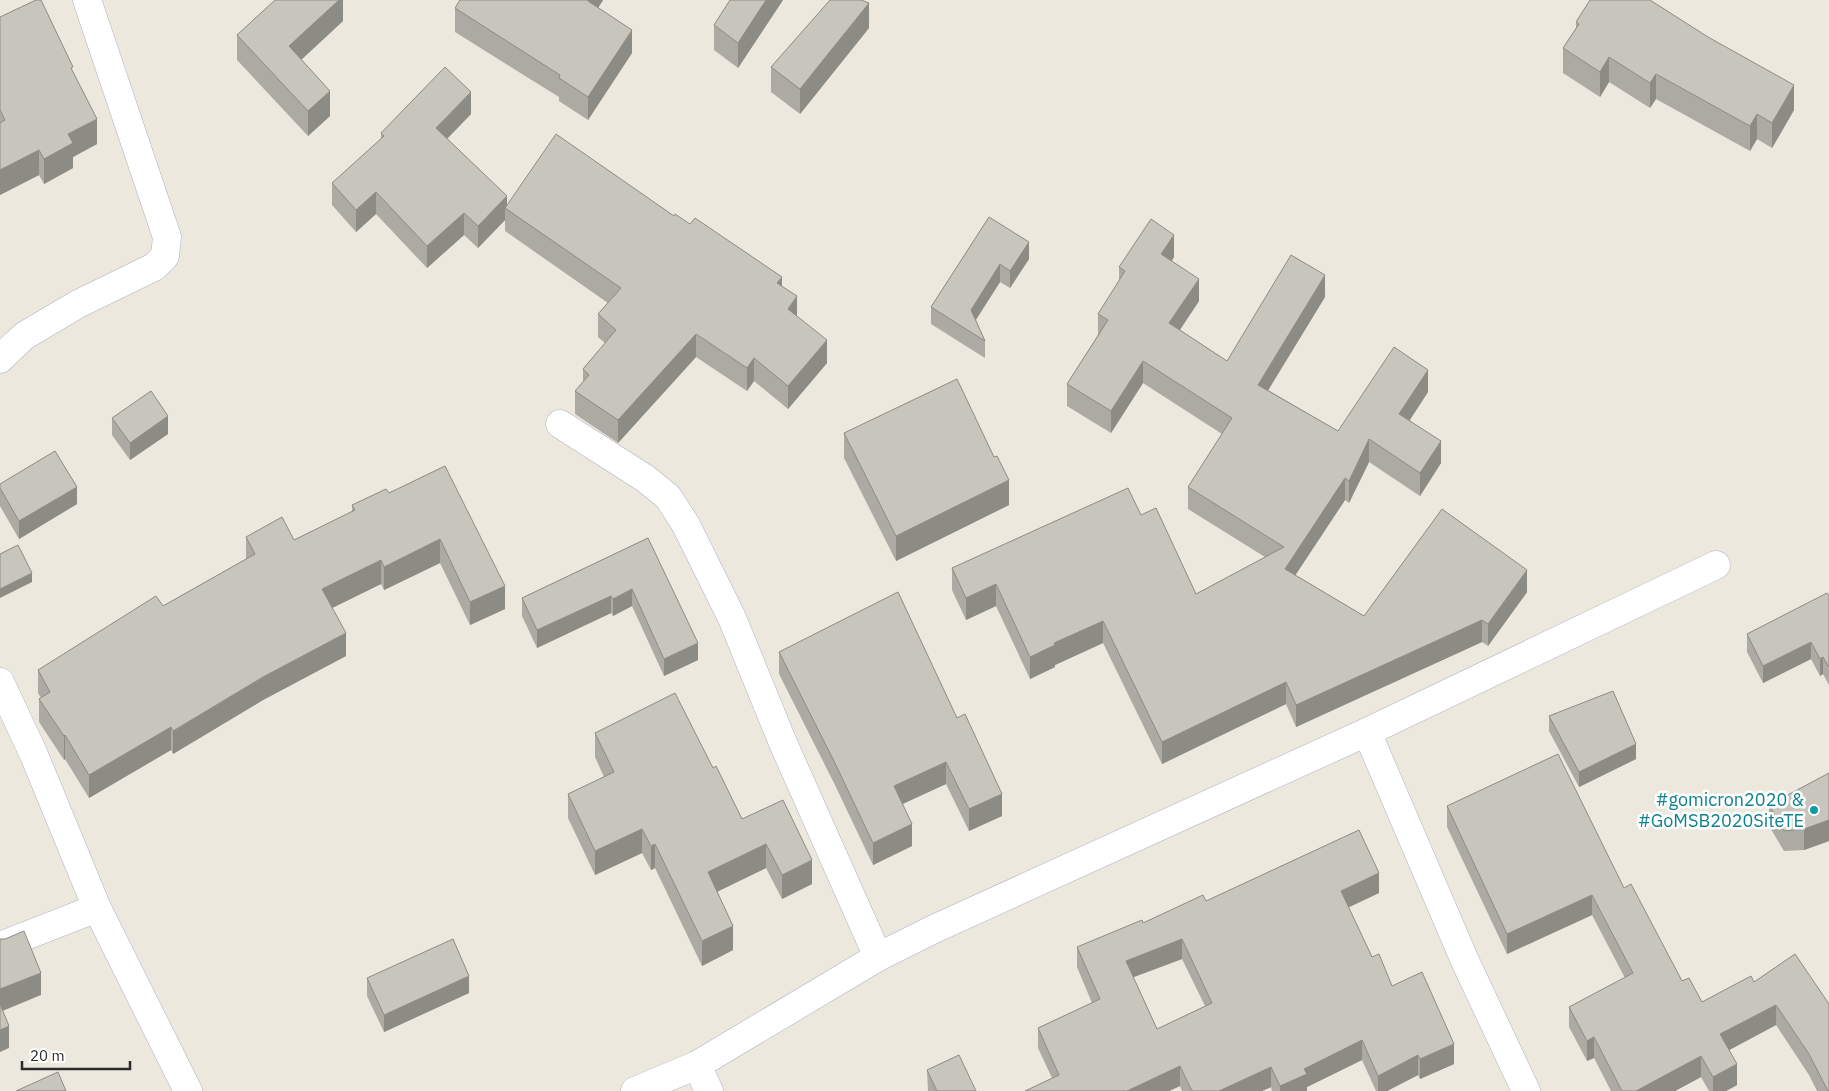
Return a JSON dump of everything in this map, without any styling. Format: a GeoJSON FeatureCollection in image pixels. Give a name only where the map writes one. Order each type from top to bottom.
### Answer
{"type":"FeatureCollection","features":[{"type":"Feature","properties":{"kind":"street"},"geometry":{"type":"LineString","coordinates":[[0,359],[24,336],[78,304],[154,267],[165,256],[168,237],[87,0]]}},
{"type":"Feature","properties":{"kind":"street"},"geometry":{"type":"LineString","coordinates":[[560,424],[646,479],[668,498],[686,525],[732,618],[787,752],[878,957]]}},
{"type":"Feature","properties":{"kind":"street"},"geometry":{"type":"LineString","coordinates":[[635,1091],[697,1064],[878,957],[990,903],[1367,732],[1716,565]]}},
{"type":"Feature","properties":{"kind":"street"},"geometry":{"type":"LineString","coordinates":[[0,682],[34,755],[97,908],[188,1091]]}},
{"type":"Feature","properties":{"kind":"street"},"geometry":{"type":"LineString","coordinates":[[1367,732],[1465,961],[1526,1091]]}},
{"type":"Feature","properties":{"kind":"street"},"geometry":{"type":"LineString","coordinates":[[0,946],[97,908]]}},
{"type":"Feature","properties":{"kind":"street"},"geometry":{"type":"LineString","coordinates":[[697,1064],[709,1091]]}},
{"type":"Feature","properties":{"kind":"building"},"geometry":{"type":"Polygon","coordinates":[[[36,0],[41,0],[73,67],[71,68],[97,119],[68,134],[73,143],[44,159],[39,150],[0,170],[0,123],[5,120],[0,110],[0,17],[36,0]]]}},
{"type":"Feature","properties":{"kind":"building"},"geometry":{"type":"Polygon","coordinates":[[[275,0],[339,0],[289,46],[330,91],[308,111],[237,35],[275,0]]]}},
{"type":"Feature","properties":{"kind":"building"},"geometry":{"type":"Polygon","coordinates":[[[460,0],[588,0],[632,30],[588,97],[559,78],[560,75],[455,8],[460,0]]]}},
{"type":"Feature","properties":{"kind":"building"},"geometry":{"type":"Polygon","coordinates":[[[730,0],[766,0],[738,43],[714,25],[730,0]]]}},
{"type":"Feature","properties":{"kind":"building"},"geometry":{"type":"Polygon","coordinates":[[[830,0],[861,0],[869,3],[800,89],[771,67],[830,0]]]}},
{"type":"Feature","properties":{"kind":"building"},"geometry":{"type":"Polygon","coordinates":[[[1590,0],[1650,0],[1708,37],[1794,85],[1772,123],[1757,114],[1750,126],[1656,74],[1650,83],[1609,57],[1600,72],[1563,48],[1579,24],[1576,22],[1590,0]]]}},
{"type":"Feature","properties":{"kind":"building"},"geometry":{"type":"Polygon","coordinates":[[[445,67],[471,92],[436,128],[507,196],[478,226],[464,213],[427,246],[376,192],[356,210],[332,183],[384,136],[381,133],[445,67]]]}},
{"type":"Feature","properties":{"kind":"building"},"geometry":{"type":"Polygon","coordinates":[[[556,134],[674,216],[675,214],[690,224],[695,218],[782,277],[777,283],[797,296],[788,309],[827,340],[788,386],[754,358],[747,368],[696,334],[618,420],[575,391],[589,375],[583,369],[616,330],[598,314],[621,288],[505,208],[556,134]]]}},
{"type":"Feature","properties":{"kind":"building"},"geometry":{"type":"Polygon","coordinates":[[[989,217],[1029,242],[1010,271],[1000,264],[971,310],[985,341],[931,307],[989,217]]]}},
{"type":"Feature","properties":{"kind":"building"},"geometry":{"type":"Polygon","coordinates":[[[1151,219],[1174,235],[1161,254],[1199,279],[1169,323],[1227,361],[1291,255],[1325,275],[1258,385],[1338,431],[1394,347],[1428,370],[1399,414],[1441,441],[1420,473],[1369,439],[1349,481],[1345,478],[1285,569],[1364,616],[1442,509],[1527,570],[1488,624],[1482,620],[1296,705],[1286,682],[1162,742],[1103,621],[1054,643],[1055,645],[1030,657],[996,584],[966,598],[952,568],[1128,488],[1141,515],[1156,508],[1196,594],[1284,547],[1188,487],[1232,418],[1143,361],[1111,411],[1067,384],[1108,320],[1098,314],[1125,271],[1119,267],[1151,219]]]}},
{"type":"Feature","properties":{"kind":"building"},"geometry":{"type":"Polygon","coordinates":[[[957,379],[994,457],[997,456],[1009,480],[896,536],[844,433],[957,379]]]}},
{"type":"Feature","properties":{"kind":"building"},"geometry":{"type":"Polygon","coordinates":[[[151,391],[168,416],[130,443],[112,418],[151,391]]]}},
{"type":"Feature","properties":{"kind":"building"},"geometry":{"type":"Polygon","coordinates":[[[55,451],[77,487],[19,521],[0,488],[0,484],[55,451]]]}},
{"type":"Feature","properties":{"kind":"building"},"geometry":{"type":"Polygon","coordinates":[[[445,466],[505,586],[470,602],[440,539],[384,567],[381,560],[322,589],[346,633],[263,677],[173,731],[171,727],[89,775],[65,735],[39,699],[50,692],[38,670],[156,596],[163,606],[255,554],[246,537],[282,517],[294,540],[355,510],[352,505],[386,489],[389,493],[445,466]]]}},
{"type":"Feature","properties":{"kind":"building"},"geometry":{"type":"Polygon","coordinates":[[[648,538],[698,643],[664,659],[632,589],[613,599],[611,596],[537,630],[522,598],[648,538]]]}},
{"type":"Feature","properties":{"kind":"building"},"geometry":{"type":"Polygon","coordinates":[[[18,545],[32,573],[0,589],[0,554],[18,545]]]}},
{"type":"Feature","properties":{"kind":"building"},"geometry":{"type":"Polygon","coordinates":[[[898,592],[957,718],[965,714],[1002,794],[969,809],[946,762],[894,786],[912,824],[873,843],[779,652],[898,592]]]}},
{"type":"Feature","properties":{"kind":"building"},"geometry":{"type":"Polygon","coordinates":[[[1827,593],[1829,596],[1829,667],[1823,657],[1820,659],[1811,642],[1763,666],[1747,634],[1827,593]]]}},
{"type":"Feature","properties":{"kind":"building"},"geometry":{"type":"Polygon","coordinates":[[[1613,691],[1636,744],[1579,772],[1549,716],[1613,691]]]}},
{"type":"Feature","properties":{"kind":"building"},"geometry":{"type":"Polygon","coordinates":[[[675,693],[713,768],[716,766],[742,819],[783,800],[812,860],[782,875],[766,844],[708,872],[733,926],[702,941],[655,844],[651,846],[642,829],[595,851],[568,794],[614,772],[595,733],[675,693]]]}},
{"type":"Feature","properties":{"kind":"building"},"geometry":{"type":"Polygon","coordinates":[[[1558,754],[1624,888],[1631,884],[1682,981],[1689,978],[1702,1002],[1751,976],[1754,982],[1795,954],[1829,1004],[1828,1091],[1809,1054],[1776,1005],[1720,1034],[1737,1064],[1713,1077],[1701,1056],[1636,1091],[1622,1091],[1594,1037],[1587,1041],[1569,1007],[1633,973],[1592,895],[1507,934],[1447,806],[1558,754]]]}},
{"type":"Feature","properties":{"kind":"building"},"geometry":{"type":"Polygon","coordinates":[[[1829,773],[1829,820],[1804,829],[1784,831],[1769,805],[1829,773]]]}},
{"type":"Feature","properties":{"kind":"building"},"geometry":{"type":"Polygon","coordinates":[[[1359,830],[1379,873],[1341,891],[1372,957],[1379,954],[1392,986],[1422,972],[1454,1044],[1420,1059],[1418,1055],[1378,1076],[1362,1040],[1304,1069],[1307,1074],[1280,1086],[1271,1067],[1219,1091],[1192,1091],[1180,1066],[1127,1091],[1025,1091],[1059,1075],[1038,1028],[1100,999],[1077,947],[1142,920],[1143,923],[1203,895],[1206,901],[1359,830]],[[1182,939],[1126,961],[1157,1029],[1212,1003],[1182,939]]]}},
{"type":"Feature","properties":{"kind":"building"},"geometry":{"type":"Polygon","coordinates":[[[24,931],[41,973],[0,989],[0,939],[5,939],[24,931]]]}},
{"type":"Feature","properties":{"kind":"building"},"geometry":{"type":"Polygon","coordinates":[[[453,939],[469,976],[384,1015],[367,978],[453,939]]]}},
{"type":"Feature","properties":{"kind":"building"},"geometry":{"type":"Polygon","coordinates":[[[0,1004],[9,1026],[0,1030],[0,1004]]]}},
{"type":"Feature","properties":{"kind":"building"},"geometry":{"type":"Polygon","coordinates":[[[959,1055],[976,1091],[937,1091],[927,1070],[959,1055]]]}},
{"type":"Feature","properties":{"kind":"building"},"geometry":{"type":"Polygon","coordinates":[[[58,1072],[66,1091],[16,1091],[58,1072]]]}},
{"type":"Feature","properties":{"kind":"place","name":"#gomicron2020 & #GoMSB2020SiteTE"},"geometry":{"type":"Point","coordinates":[1814,810]}}]}
